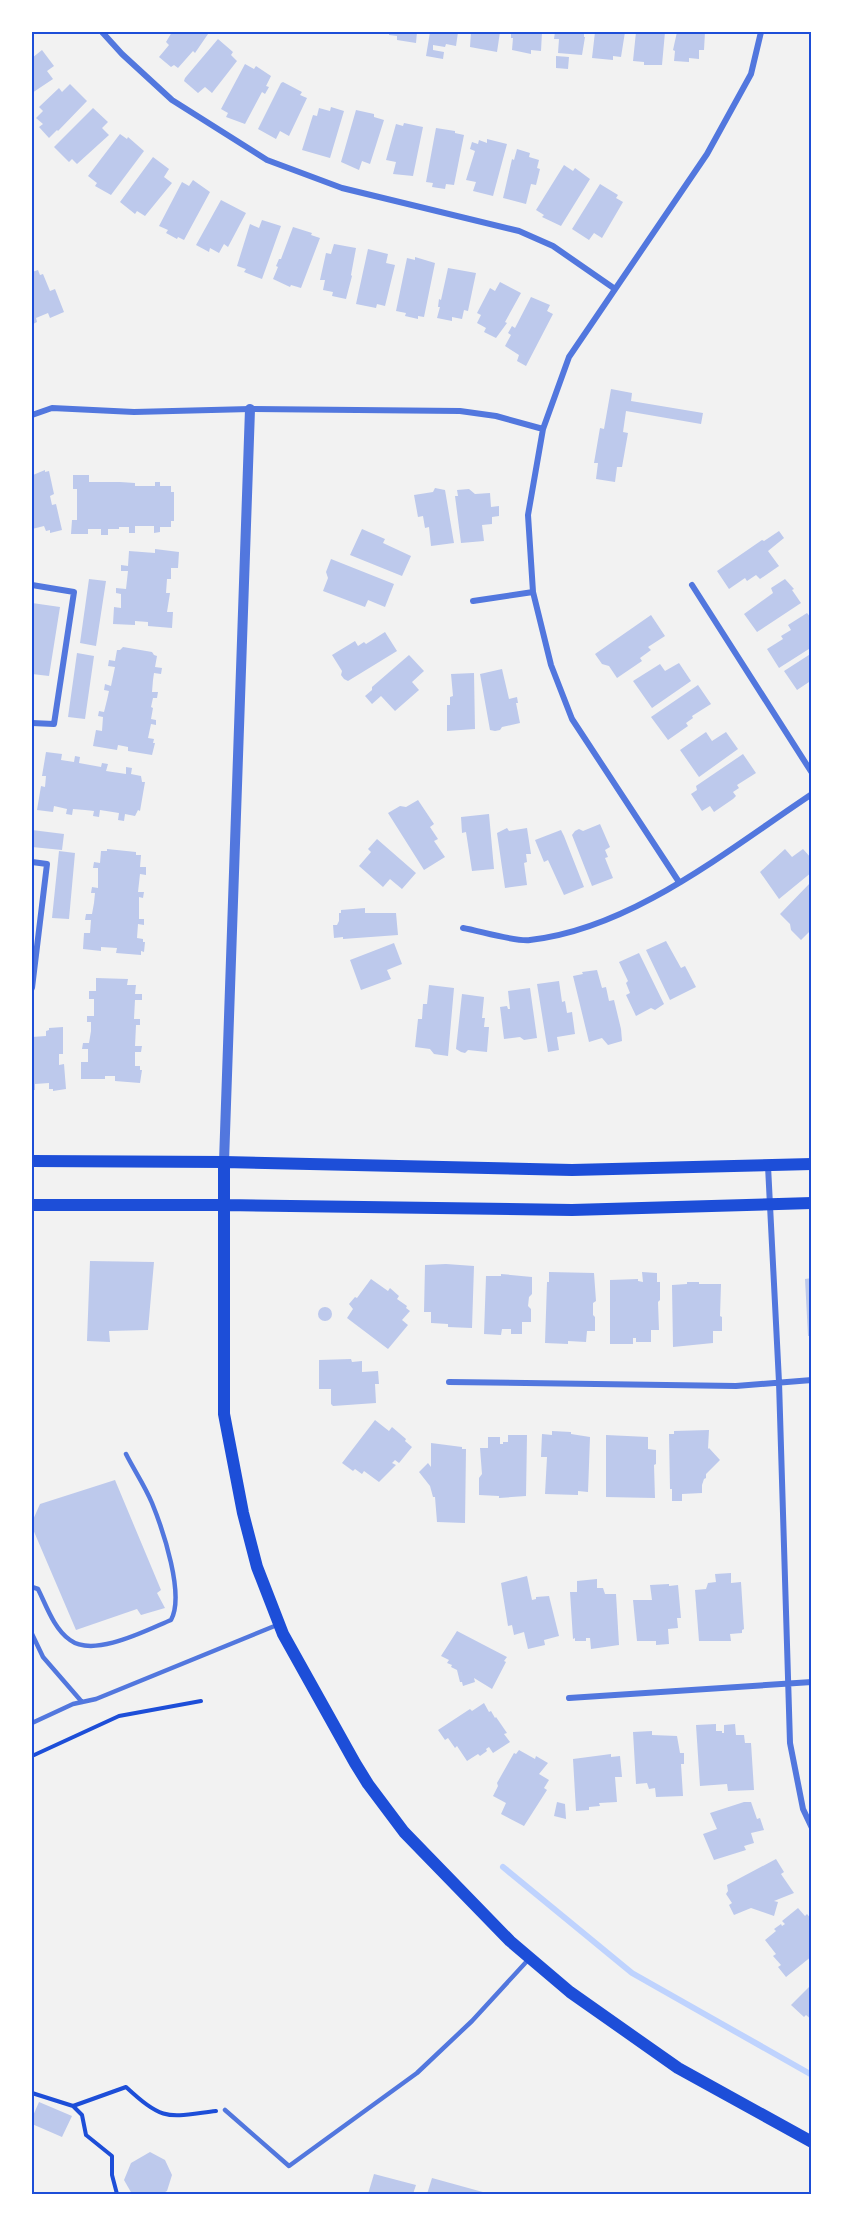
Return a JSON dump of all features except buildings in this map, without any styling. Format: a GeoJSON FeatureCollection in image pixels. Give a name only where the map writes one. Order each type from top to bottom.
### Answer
{"type":"FeatureCollection","features":[{"type":"Feature","properties":{"kind":"main road"},"geometry":{"type":"LineString","coordinates":[[32,1161],[224,1162],[572,1170],[812,1164]]}},
{"type":"Feature","properties":{"kind":"main road"},"geometry":{"type":"LineString","coordinates":[[224,1162],[224,1413],[243,1513],[257,1567],[279,1624],[355,1763],[404,1832],[510,1941],[530,1958],[609,2021],[678,2068],[812,2142]]}},
{"type":"Feature","properties":{"kind":"main road"},"geometry":{"type":"LineString","coordinates":[[32,1205],[572,1210],[812,1203]]}},
{"type":"Feature","properties":{"kind":"street"},"geometry":{"type":"LineString","coordinates":[[102,32],[122,54],[172,100],[267,160],[342,188],[519,231],[553,246],[615,289]]}},
{"type":"Feature","properties":{"kind":"street"},"geometry":{"type":"LineString","coordinates":[[679,882],[572,719],[551,665],[533,592],[528,515],[543,429],[570,357],[707,154],[751,74],[761,32]]}},
{"type":"Feature","properties":{"kind":"street"},"geometry":{"type":"LineString","coordinates":[[32,415],[52,408],[134,412],[250,409],[460,411],[496,416],[543,429]]}},
{"type":"Feature","properties":{"kind":"street"},"geometry":{"type":"LineString","coordinates":[[224,1162],[250,409]]}},
{"type":"Feature","properties":{"kind":"street"},"geometry":{"type":"LineString","coordinates":[[32,585],[74,592],[54,723],[32,723]]}},
{"type":"Feature","properties":{"kind":"street"},"geometry":{"type":"LineString","coordinates":[[692,585],[812,773]]}},
{"type":"Feature","properties":{"kind":"street"},"geometry":{"type":"LineString","coordinates":[[473,601],[533,592]]}},
{"type":"Feature","properties":{"kind":"street"},"geometry":{"type":"LineString","coordinates":[[463,928],[528,940],[581,929],[633,909],[679,882],[812,794]]}},
{"type":"Feature","properties":{"kind":"street"},"geometry":{"type":"LineString","coordinates":[[32,862],[47,864],[32,988]]}},
{"type":"Feature","properties":{"kind":"street"},"geometry":{"type":"LineString","coordinates":[[768,1166],[779,1382],[790,1743],[803,1809],[812,1828]]}},
{"type":"Feature","properties":{"kind":"street"},"geometry":{"type":"LineString","coordinates":[[449,1382],[736,1386],[812,1380]]}},
{"type":"Feature","properties":{"kind":"street"},"geometry":{"type":"LineString","coordinates":[[569,1698],[812,1682]]}},
{"type":"Feature","properties":{"kind":"lane"},"geometry":{"type":"LineString","coordinates":[[32,1587],[38,1589],[55,1622],[70,1641],[90,1646],[117,1641],[171,1620],[176,1612],[176,1578],[152,1503],[126,1454]]}},
{"type":"Feature","properties":{"kind":"lane"},"geometry":{"type":"LineString","coordinates":[[32,1723],[279,1624]]}},
{"type":"Feature","properties":{"kind":"lane"},"geometry":{"type":"LineString","coordinates":[[32,1634],[42,1657],[82,1702]]}},
{"type":"Feature","properties":{"kind":"lane"},"geometry":{"type":"LineString","coordinates":[[225,2110],[289,2166],[417,2073],[472,2021],[530,1958]]}},
{"type":"Feature","properties":{"kind":"path"},"geometry":{"type":"LineString","coordinates":[[32,1756],[119,1716],[201,1701]]}},
{"type":"Feature","properties":{"kind":"path"},"geometry":{"type":"LineString","coordinates":[[73,2106],[126,2087],[149,2108],[170,2116],[225,2110]]}},
{"type":"Feature","properties":{"kind":"path"},"geometry":{"type":"LineString","coordinates":[[32,2094],[73,2106],[82,2115],[86,2135],[112,2156],[112,2175],[117,2194]]}},
{"type":"Feature","properties":{"kind":"waterway"},"geometry":{"type":"LineString","coordinates":[[503,1867],[632,1973],[812,2075]]}}]}
